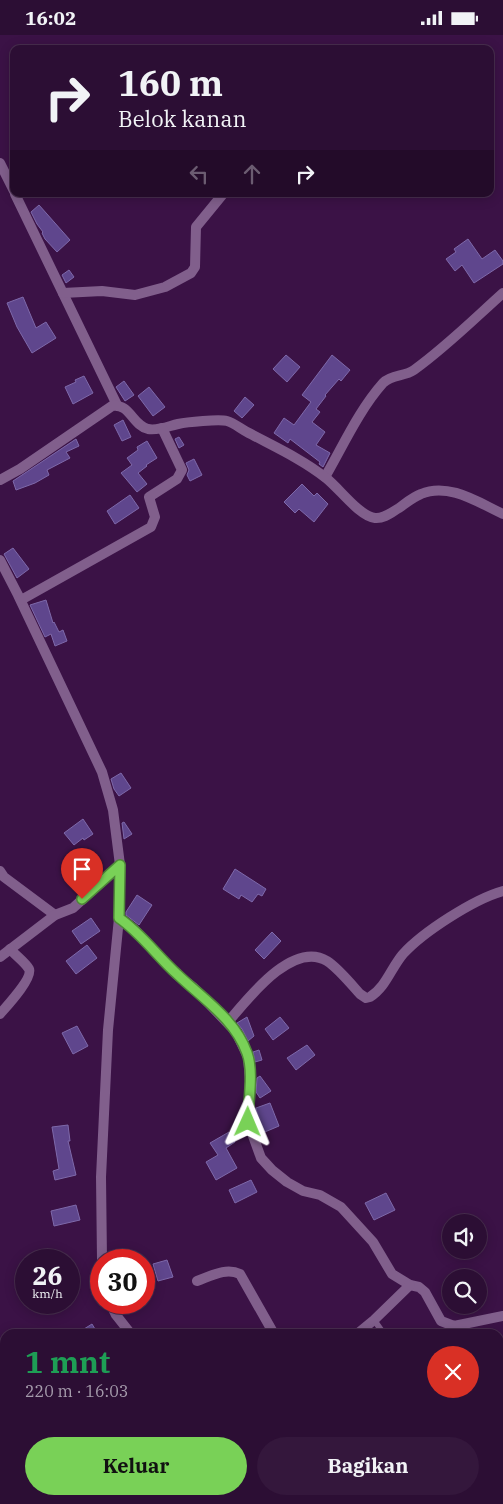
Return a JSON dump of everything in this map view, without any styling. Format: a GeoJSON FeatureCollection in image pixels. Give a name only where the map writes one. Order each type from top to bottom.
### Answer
{"type":"FeatureCollection","features":[{"type":"Feature","properties":{"kind":"street"},"geometry":{"type":"LineString","coordinates":[[0,163],[10,184]]}},
{"type":"Feature","properties":{"kind":"street"},"geometry":{"type":"LineString","coordinates":[[16,197],[116,405]]}},
{"type":"Feature","properties":{"kind":"street"},"geometry":{"type":"LineString","coordinates":[[63,293],[102,291],[135,295],[165,287],[191,273],[194,267],[196,227],[221,197]]}},
{"type":"Feature","properties":{"kind":"street"},"geometry":{"type":"LineString","coordinates":[[325,477],[358,419],[382,385],[389,378],[411,373],[434,355],[503,293]]}},
{"type":"Feature","properties":{"kind":"street"},"geometry":{"type":"LineString","coordinates":[[0,480],[20,469],[116,405],[125,408],[138,424],[148,429],[179,424],[226,421],[283,451],[325,477],[366,515],[375,518],[384,517],[421,494],[444,490],[463,496],[503,514]]}},
{"type":"Feature","properties":{"kind":"street"},"geometry":{"type":"LineString","coordinates":[[21,600],[151,527],[155,517],[149,497],[177,479],[182,470],[162,428]]}},
{"type":"Feature","properties":{"kind":"street"},"geometry":{"type":"LineString","coordinates":[[0,560],[21,600],[102,772],[113,810],[120,865],[119,918],[108,1031],[101,1177],[102,1249]]}},
{"type":"Feature","properties":{"kind":"street"},"geometry":{"type":"LineString","coordinates":[[0,957],[55,915],[72,907],[120,865]]}},
{"type":"Feature","properties":{"kind":"street"},"geometry":{"type":"LineString","coordinates":[[0,871],[4,877],[55,915]]}},
{"type":"Feature","properties":{"kind":"street"},"geometry":{"type":"LineString","coordinates":[[228,1022],[262,983],[279,969],[300,959],[312,957],[326,961],[360,994],[366,998],[370,997],[374,995],[391,974],[402,955],[418,941],[465,907],[503,891]]}},
{"type":"Feature","properties":{"kind":"street"},"geometry":{"type":"LineString","coordinates":[[119,918],[133,928],[177,975],[193,987],[236,1032],[248,1057],[250,1071],[248,1122],[261,1158],[272,1171],[303,1191],[320,1195],[341,1207],[373,1242],[392,1274],[410,1285],[419,1287],[425,1292],[441,1321],[468,1329],[503,1316]]}},
{"type":"Feature","properties":{"kind":"street"},"geometry":{"type":"LineString","coordinates":[[0,1014],[24,985],[29,974],[29,969],[10,949]]}},
{"type":"Feature","properties":{"kind":"street"},"geometry":{"type":"LineString","coordinates":[[197,1281],[231,1270],[240,1274],[271,1329]]}},
{"type":"Feature","properties":{"kind":"street"},"geometry":{"type":"LineString","coordinates":[[362,1329],[410,1285]]}},
{"type":"Feature","properties":{"kind":"street"},"geometry":{"type":"LineString","coordinates":[[116,1314],[127,1329]]}},
{"type":"Feature","properties":{"kind":"lane"},"geometry":{"type":"LineString","coordinates":[[374,1320],[380,1329]]}},
{"type":"Feature","properties":{"kind":"building"},"geometry":{"type":"Polygon","coordinates":[[[39,205],[70,240],[57,252],[45,239],[31,212],[39,205]]]}},
{"type":"Feature","properties":{"kind":"building"},"geometry":{"type":"Polygon","coordinates":[[[468,239],[482,259],[495,250],[503,261],[503,264],[474,283],[462,265],[455,271],[446,259],[456,252],[454,249],[468,239]]]}},
{"type":"Feature","properties":{"kind":"building"},"geometry":{"type":"Polygon","coordinates":[[[69,270],[74,277],[66,283],[62,275],[69,270]]]}},
{"type":"Feature","properties":{"kind":"building"},"geometry":{"type":"Polygon","coordinates":[[[23,297],[36,328],[46,322],[56,338],[32,353],[17,327],[7,303],[23,297]]]}},
{"type":"Feature","properties":{"kind":"building"},"geometry":{"type":"Polygon","coordinates":[[[286,355],[300,367],[287,382],[273,369],[286,355]]]}},
{"type":"Feature","properties":{"kind":"building"},"geometry":{"type":"Polygon","coordinates":[[[332,355],[350,370],[325,395],[316,409],[320,412],[312,422],[325,432],[316,445],[330,453],[323,467],[319,464],[320,462],[290,439],[288,443],[274,433],[284,418],[294,425],[311,402],[302,395],[332,355]]]}},
{"type":"Feature","properties":{"kind":"building"},"geometry":{"type":"Polygon","coordinates":[[[84,376],[93,393],[73,404],[65,387],[84,376]]]}},
{"type":"Feature","properties":{"kind":"building"},"geometry":{"type":"Polygon","coordinates":[[[124,381],[134,395],[125,401],[116,387],[124,381]]]}},
{"type":"Feature","properties":{"kind":"building"},"geometry":{"type":"Polygon","coordinates":[[[149,387],[165,407],[153,416],[138,396],[149,387]]]}},
{"type":"Feature","properties":{"kind":"building"},"geometry":{"type":"Polygon","coordinates":[[[245,397],[254,405],[242,418],[234,411],[245,397]]]}},
{"type":"Feature","properties":{"kind":"building"},"geometry":{"type":"Polygon","coordinates":[[[123,420],[131,437],[122,441],[114,425],[123,420]]]}},
{"type":"Feature","properties":{"kind":"building"},"geometry":{"type":"Polygon","coordinates":[[[179,437],[184,445],[179,448],[175,439],[179,437]]]}},
{"type":"Feature","properties":{"kind":"building"},"geometry":{"type":"Polygon","coordinates":[[[76,439],[79,446],[66,452],[70,458],[47,470],[49,475],[16,490],[13,481],[76,439]]]}},
{"type":"Feature","properties":{"kind":"building"},"geometry":{"type":"Polygon","coordinates":[[[147,441],[157,458],[138,473],[147,484],[137,492],[121,473],[132,465],[127,458],[138,450],[137,447],[147,441]]]}},
{"type":"Feature","properties":{"kind":"building"},"geometry":{"type":"Polygon","coordinates":[[[194,459],[202,475],[190,481],[187,475],[189,470],[186,463],[194,459]]]}},
{"type":"Feature","properties":{"kind":"building"},"geometry":{"type":"Polygon","coordinates":[[[302,484],[314,496],[317,493],[328,504],[314,522],[299,509],[295,513],[284,502],[302,484]]]}},
{"type":"Feature","properties":{"kind":"building"},"geometry":{"type":"Polygon","coordinates":[[[130,495],[139,508],[115,524],[107,511],[130,495]]]}},
{"type":"Feature","properties":{"kind":"building"},"geometry":{"type":"Polygon","coordinates":[[[13,548],[29,569],[17,578],[4,554],[13,548]]]}},
{"type":"Feature","properties":{"kind":"building"},"geometry":{"type":"Polygon","coordinates":[[[46,600],[53,623],[59,632],[63,630],[67,641],[55,646],[51,634],[45,637],[30,605],[46,600]]]}},
{"type":"Feature","properties":{"kind":"building"},"geometry":{"type":"Polygon","coordinates":[[[121,773],[131,788],[119,796],[114,789],[111,779],[121,773]]]}},
{"type":"Feature","properties":{"kind":"building"},"geometry":{"type":"Polygon","coordinates":[[[83,819],[93,834],[84,840],[83,838],[74,845],[64,833],[83,819]]]}},
{"type":"Feature","properties":{"kind":"building"},"geometry":{"type":"Polygon","coordinates":[[[124,822],[132,834],[124,839],[122,823],[124,822]]]}},
{"type":"Feature","properties":{"kind":"building"},"geometry":{"type":"Polygon","coordinates":[[[235,869],[266,889],[262,896],[258,894],[252,902],[241,895],[239,899],[223,889],[235,869]]]}},
{"type":"Feature","properties":{"kind":"building"},"geometry":{"type":"Polygon","coordinates":[[[137,895],[152,905],[139,925],[126,915],[137,895]]]}},
{"type":"Feature","properties":{"kind":"building"},"geometry":{"type":"Polygon","coordinates":[[[91,918],[100,931],[81,944],[72,931],[91,918]]]}},
{"type":"Feature","properties":{"kind":"building"},"geometry":{"type":"Polygon","coordinates":[[[272,932],[281,941],[264,959],[255,950],[272,932]]]}},
{"type":"Feature","properties":{"kind":"building"},"geometry":{"type":"Polygon","coordinates":[[[87,945],[97,958],[76,974],[66,961],[87,945]]]}},
{"type":"Feature","properties":{"kind":"building"},"geometry":{"type":"Polygon","coordinates":[[[247,1017],[254,1036],[248,1041],[237,1023],[247,1017]]]}},
{"type":"Feature","properties":{"kind":"building"},"geometry":{"type":"Polygon","coordinates":[[[280,1017],[289,1028],[273,1040],[265,1029],[280,1017]]]}},
{"type":"Feature","properties":{"kind":"building"},"geometry":{"type":"Polygon","coordinates":[[[77,1026],[88,1046],[73,1054],[62,1033],[77,1026]]]}},
{"type":"Feature","properties":{"kind":"building"},"geometry":{"type":"Polygon","coordinates":[[[307,1045],[315,1055],[296,1070],[287,1058],[307,1045]]]}},
{"type":"Feature","properties":{"kind":"building"},"geometry":{"type":"Polygon","coordinates":[[[259,1050],[262,1060],[255,1062],[253,1052],[259,1050]]]}},
{"type":"Feature","properties":{"kind":"building"},"geometry":{"type":"Polygon","coordinates":[[[260,1076],[271,1091],[260,1098],[256,1092],[257,1078],[260,1076]]]}},
{"type":"Feature","properties":{"kind":"building"},"geometry":{"type":"Polygon","coordinates":[[[270,1103],[279,1126],[260,1134],[255,1121],[256,1108],[270,1103]]]}},
{"type":"Feature","properties":{"kind":"building"},"geometry":{"type":"Polygon","coordinates":[[[68,1125],[70,1141],[68,1141],[76,1175],[55,1180],[53,1171],[59,1169],[52,1127],[68,1125]]]}},
{"type":"Feature","properties":{"kind":"building"},"geometry":{"type":"Polygon","coordinates":[[[229,1132],[235,1142],[226,1148],[237,1168],[216,1180],[206,1162],[218,1155],[210,1143],[229,1132]]]}},
{"type":"Feature","properties":{"kind":"building"},"geometry":{"type":"Polygon","coordinates":[[[251,1180],[257,1192],[235,1203],[229,1190],[251,1180]]]}},
{"type":"Feature","properties":{"kind":"building"},"geometry":{"type":"Polygon","coordinates":[[[386,1193],[395,1210],[374,1220],[365,1203],[386,1193]]]}},
{"type":"Feature","properties":{"kind":"building"},"geometry":{"type":"Polygon","coordinates":[[[76,1205],[80,1220],[54,1226],[51,1211],[76,1205]]]}},
{"type":"Feature","properties":{"kind":"building"},"geometry":{"type":"Polygon","coordinates":[[[167,1260],[173,1277],[158,1281],[155,1263],[167,1260]]]}},
{"type":"Feature","properties":{"kind":"building"},"geometry":{"type":"Polygon","coordinates":[[[92,1324],[95,1329],[84,1329],[92,1324]]]}},
{"type":"Feature","properties":{"kind":"route"},"geometry":{"type":"LineString","coordinates":[[82,899],[120,865],[119,918],[133,928],[177,975],[193,987],[228,1022],[247,1052],[250,1071],[248,1122]]}}]}
